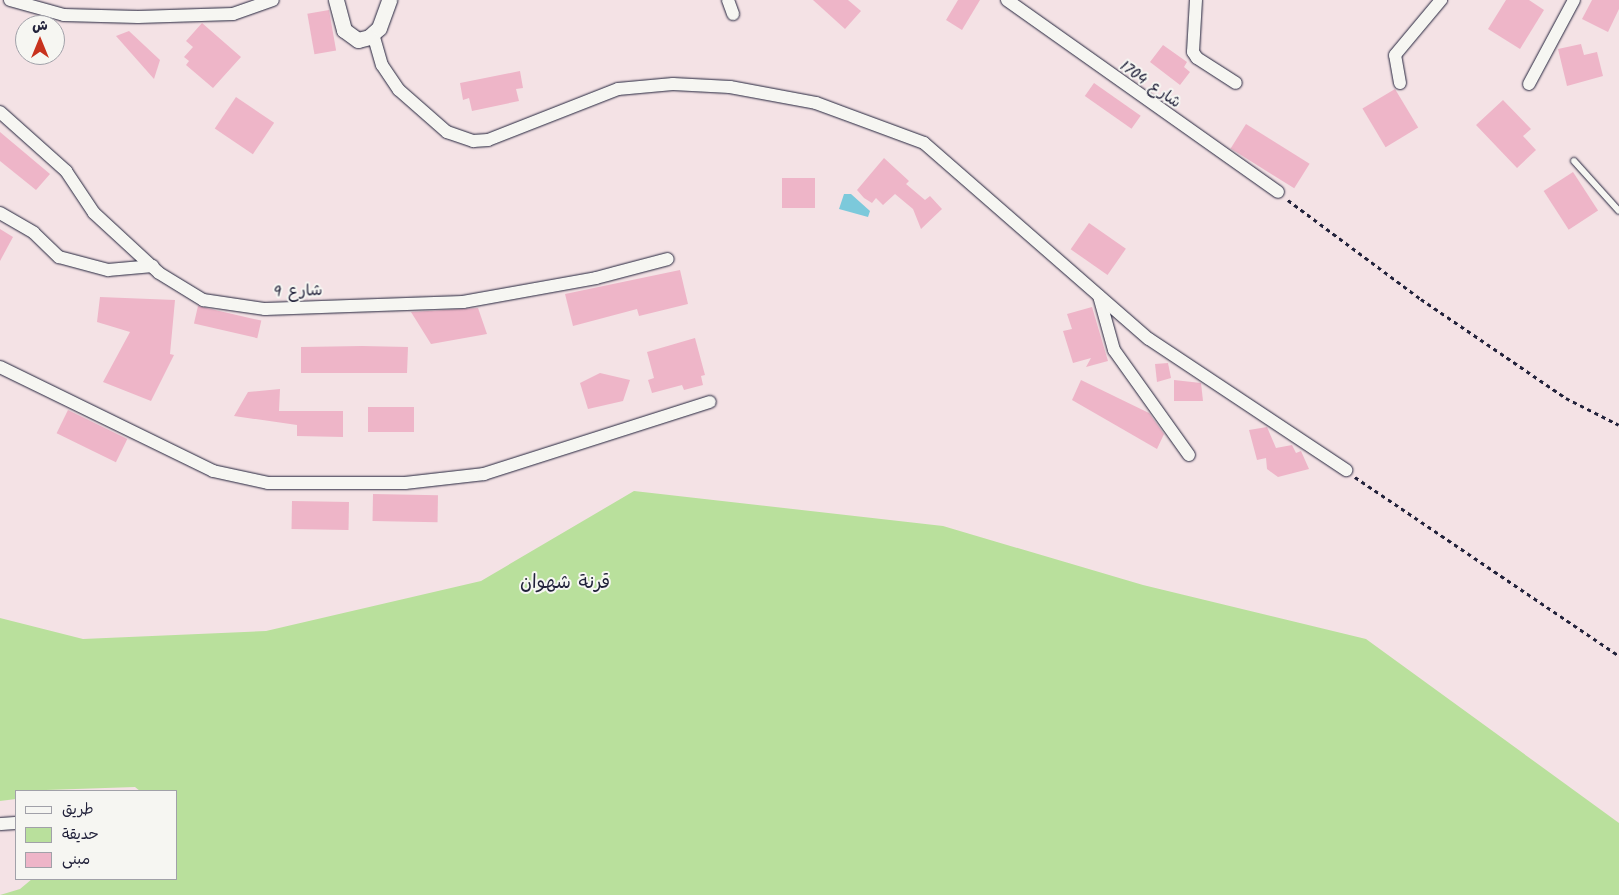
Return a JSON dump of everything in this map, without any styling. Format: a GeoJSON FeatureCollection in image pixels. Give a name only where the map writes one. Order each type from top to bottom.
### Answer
{"type":"FeatureCollection","features":[{"type":"Feature","properties":{"kind":"street"},"geometry":{"type":"LineString","coordinates":[[10,0],[64,15],[130,17],[232,14],[273,0]]}},
{"type":"Feature","properties":{"kind":"street"},"geometry":{"type":"LineString","coordinates":[[336,0],[348,35],[358,40],[373,34]]}},
{"type":"Feature","properties":{"kind":"street"},"geometry":{"type":"LineString","coordinates":[[389,0],[373,34],[382,65],[399,90],[447,132],[473,141],[488,140],[618,89],[673,84],[730,87],[816,103],[867,120],[924,144],[1149,340],[1346,470]]}},
{"type":"Feature","properties":{"kind":"street"},"geometry":{"type":"LineString","coordinates":[[728,0],[733,14]]}},
{"type":"Feature","properties":{"kind":"street","name":"شارع 1704"},"geometry":{"type":"LineString","coordinates":[[1007,0],[1278,192]]}},
{"type":"Feature","properties":{"kind":"street"},"geometry":{"type":"LineString","coordinates":[[1196,0],[1193,52],[1196,58],[1236,83]]}},
{"type":"Feature","properties":{"kind":"street"},"geometry":{"type":"LineString","coordinates":[[1400,83],[1395,55],[1441,0]]}},
{"type":"Feature","properties":{"kind":"street"},"geometry":{"type":"LineString","coordinates":[[1529,84],[1574,0]]}},
{"type":"Feature","properties":{"kind":"street","name":"شارع 9"},"geometry":{"type":"LineString","coordinates":[[0,112],[66,171],[94,213],[173,284],[203,300],[265,309],[463,302],[596,278],[668,259]]}},
{"type":"Feature","properties":{"kind":"street"},"geometry":{"type":"LineString","coordinates":[[0,213],[34,233],[59,257],[108,270],[153,266]]}},
{"type":"Feature","properties":{"kind":"street"},"geometry":{"type":"LineString","coordinates":[[1099,296],[1114,350],[1190,455]]}},
{"type":"Feature","properties":{"kind":"street"},"geometry":{"type":"LineString","coordinates":[[0,367],[213,472],[268,483],[405,483],[484,474],[710,402]]}},
{"type":"Feature","properties":{"kind":"street"},"geometry":{"type":"LineString","coordinates":[[0,824],[15,822]]}},
{"type":"Feature","properties":{"kind":"lane"},"geometry":{"type":"LineString","coordinates":[[1574,161],[1619,211]]}},
{"type":"Feature","properties":{"kind":"path"},"geometry":{"type":"LineString","coordinates":[[1278,192],[1421,299],[1550,387],[1619,425]]}},
{"type":"Feature","properties":{"kind":"path"},"geometry":{"type":"LineString","coordinates":[[1346,470],[1619,656]]}},
{"type":"Feature","properties":{"kind":"green space"},"geometry":{"type":"Polygon","coordinates":[[[634,491],[943,526],[1143,585],[1366,639],[1619,823],[1619,895],[0,895],[20,889],[31,880],[178,880],[178,790],[139,790],[135,787],[15,790],[15,799],[0,801],[0,618],[83,639],[266,631],[481,581],[634,491]]]}},
{"type":"Feature","properties":{"kind":"water"},"geometry":{"type":"Polygon","coordinates":[[[844,194],[851,194],[870,211],[868,217],[839,209],[844,194]]]}},
{"type":"Feature","properties":{"kind":"building"},"geometry":{"type":"Polygon","coordinates":[[[813,0],[848,0],[861,11],[845,29],[813,0]]]}},
{"type":"Feature","properties":{"kind":"building"},"geometry":{"type":"Polygon","coordinates":[[[958,0],[980,0],[962,30],[946,20],[958,0]]]}},
{"type":"Feature","properties":{"kind":"building"},"geometry":{"type":"Polygon","coordinates":[[[1506,0],[1529,0],[1544,10],[1520,49],[1488,29],[1506,0]]]}},
{"type":"Feature","properties":{"kind":"building"},"geometry":{"type":"Polygon","coordinates":[[[1592,0],[1619,0],[1619,9],[1608,32],[1582,19],[1592,0]]]}},
{"type":"Feature","properties":{"kind":"building"},"geometry":{"type":"Polygon","coordinates":[[[329,10],[336,50],[314,54],[307,14],[329,10]]]}},
{"type":"Feature","properties":{"kind":"building"},"geometry":{"type":"Polygon","coordinates":[[[202,23],[241,57],[213,88],[186,65],[189,61],[184,57],[193,47],[186,41],[202,23]]]}},
{"type":"Feature","properties":{"kind":"building"},"geometry":{"type":"Polygon","coordinates":[[[129,31],[160,60],[154,79],[116,36],[129,31]]]}},
{"type":"Feature","properties":{"kind":"building"},"geometry":{"type":"Polygon","coordinates":[[[1581,44],[1584,55],[1597,52],[1603,76],[1567,86],[1558,49],[1581,44]]]}},
{"type":"Feature","properties":{"kind":"building"},"geometry":{"type":"Polygon","coordinates":[[[1163,45],[1187,62],[1184,67],[1190,72],[1180,85],[1150,62],[1163,45]]]}},
{"type":"Feature","properties":{"kind":"building"},"geometry":{"type":"Polygon","coordinates":[[[520,71],[523,88],[516,89],[519,101],[472,111],[469,98],[463,100],[460,83],[520,71]]]}},
{"type":"Feature","properties":{"kind":"building"},"geometry":{"type":"Polygon","coordinates":[[[1094,83],[1141,116],[1132,129],[1085,96],[1094,83]]]}},
{"type":"Feature","properties":{"kind":"building"},"geometry":{"type":"Polygon","coordinates":[[[1395,89],[1418,128],[1386,147],[1362,109],[1395,89]]]}},
{"type":"Feature","properties":{"kind":"building"},"geometry":{"type":"Polygon","coordinates":[[[236,97],[274,123],[253,154],[215,129],[236,97]]]}},
{"type":"Feature","properties":{"kind":"building"},"geometry":{"type":"Polygon","coordinates":[[[1503,100],[1531,129],[1523,136],[1536,150],[1517,168],[1476,125],[1503,100]]]}},
{"type":"Feature","properties":{"kind":"building"},"geometry":{"type":"Polygon","coordinates":[[[1246,124],[1310,164],[1294,188],[1231,149],[1246,124]]]}},
{"type":"Feature","properties":{"kind":"building"},"geometry":{"type":"Polygon","coordinates":[[[0,132],[50,174],[36,190],[0,161],[0,132]]]}},
{"type":"Feature","properties":{"kind":"building"},"geometry":{"type":"Polygon","coordinates":[[[884,158],[909,181],[906,184],[925,200],[930,196],[942,209],[921,229],[913,209],[895,194],[883,205],[876,198],[872,203],[857,190],[884,158]]]}},
{"type":"Feature","properties":{"kind":"building"},"geometry":{"type":"Polygon","coordinates":[[[1573,172],[1598,211],[1569,230],[1544,191],[1573,172]]]}},
{"type":"Feature","properties":{"kind":"building"},"geometry":{"type":"Polygon","coordinates":[[[782,178],[815,178],[815,208],[782,208],[782,178]]]}},
{"type":"Feature","properties":{"kind":"building"},"geometry":{"type":"Polygon","coordinates":[[[1089,223],[1126,249],[1108,275],[1071,249],[1089,223]]]}},
{"type":"Feature","properties":{"kind":"building"},"geometry":{"type":"Polygon","coordinates":[[[0,229],[13,237],[0,261],[0,229]]]}},
{"type":"Feature","properties":{"kind":"building"},"geometry":{"type":"Polygon","coordinates":[[[680,270],[688,304],[639,316],[637,309],[573,326],[565,294],[680,270]]]}},
{"type":"Feature","properties":{"kind":"building"},"geometry":{"type":"Polygon","coordinates":[[[100,297],[175,300],[170,354],[174,355],[151,401],[103,382],[130,332],[97,322],[100,297]]]}},
{"type":"Feature","properties":{"kind":"building"},"geometry":{"type":"Polygon","coordinates":[[[198,306],[261,321],[257,338],[194,324],[198,306]]]}},
{"type":"Feature","properties":{"kind":"building"},"geometry":{"type":"Polygon","coordinates":[[[1092,307],[1108,361],[1086,367],[1091,358],[1073,363],[1063,331],[1072,329],[1067,314],[1092,307]]]}},
{"type":"Feature","properties":{"kind":"building"},"geometry":{"type":"Polygon","coordinates":[[[478,308],[487,334],[431,344],[411,312],[478,308]]]}},
{"type":"Feature","properties":{"kind":"building"},"geometry":{"type":"Polygon","coordinates":[[[695,338],[705,375],[701,376],[703,385],[684,390],[682,385],[652,393],[648,380],[654,378],[647,352],[695,338]]]}},
{"type":"Feature","properties":{"kind":"building"},"geometry":{"type":"Polygon","coordinates":[[[301,347],[408,347],[407,373],[301,373],[301,347]]]}},
{"type":"Feature","properties":{"kind":"building"},"geometry":{"type":"Polygon","coordinates":[[[1168,363],[1171,378],[1157,382],[1155,364],[1168,363]]]}},
{"type":"Feature","properties":{"kind":"building"},"geometry":{"type":"Polygon","coordinates":[[[600,373],[630,380],[623,401],[588,409],[580,383],[600,373]]]}},
{"type":"Feature","properties":{"kind":"building"},"geometry":{"type":"Polygon","coordinates":[[[1081,380],[1149,413],[1164,434],[1157,449],[1072,400],[1081,380]]]}},
{"type":"Feature","properties":{"kind":"building"},"geometry":{"type":"Polygon","coordinates":[[[1174,380],[1201,383],[1203,401],[1174,401],[1174,380]]]}},
{"type":"Feature","properties":{"kind":"building"},"geometry":{"type":"Polygon","coordinates":[[[280,389],[279,411],[343,411],[343,437],[297,436],[297,425],[234,416],[248,392],[280,389]]]}},
{"type":"Feature","properties":{"kind":"building"},"geometry":{"type":"Polygon","coordinates":[[[368,407],[414,407],[414,432],[368,432],[368,407]]]}},
{"type":"Feature","properties":{"kind":"building"},"geometry":{"type":"Polygon","coordinates":[[[68,410],[127,439],[116,462],[57,433],[68,410]]]}},
{"type":"Feature","properties":{"kind":"building"},"geometry":{"type":"Polygon","coordinates":[[[1267,427],[1276,448],[1292,445],[1296,453],[1301,451],[1309,469],[1278,477],[1267,469],[1266,458],[1257,460],[1249,430],[1267,427]]]}},
{"type":"Feature","properties":{"kind":"building"},"geometry":{"type":"Polygon","coordinates":[[[373,494],[438,495],[438,522],[373,521],[373,494]]]}},
{"type":"Feature","properties":{"kind":"building"},"geometry":{"type":"Polygon","coordinates":[[[292,501],[349,502],[349,530],[292,529],[292,501]]]}},
{"type":"Feature","properties":{"kind":"district","name":"قرنة شهوان"},"geometry":{"type":"Point","coordinates":[565,584]}}]}
